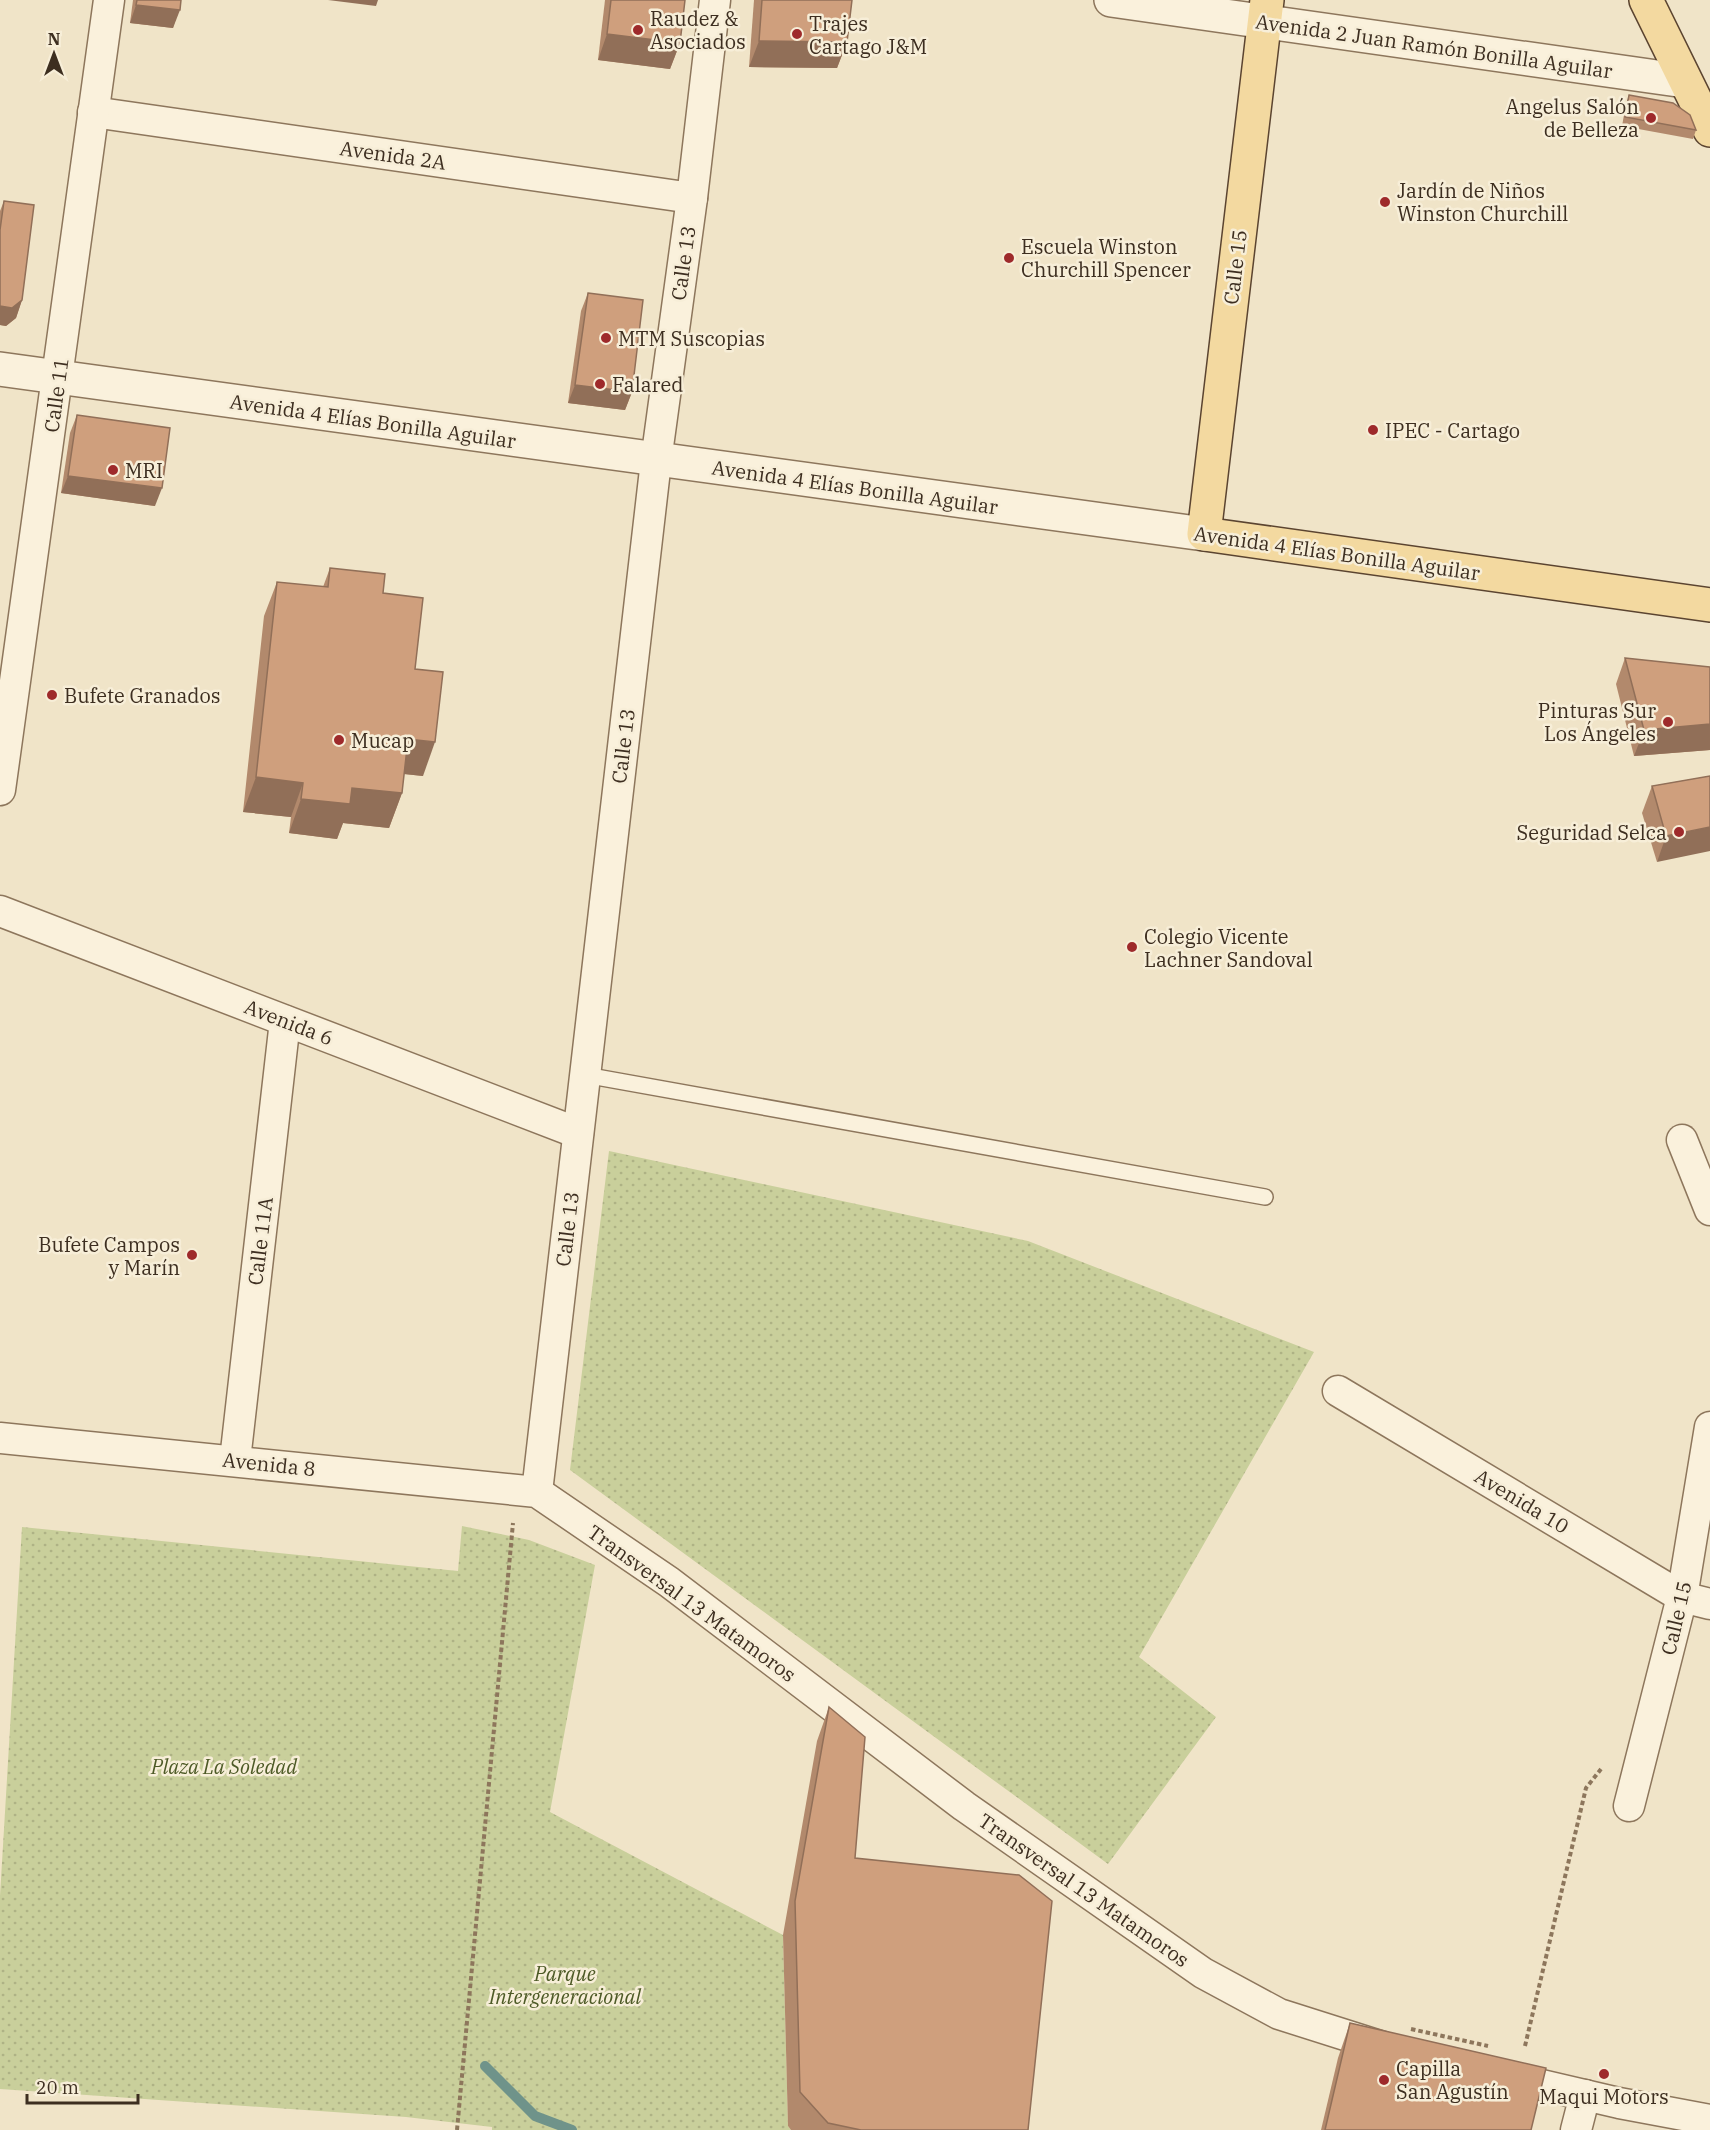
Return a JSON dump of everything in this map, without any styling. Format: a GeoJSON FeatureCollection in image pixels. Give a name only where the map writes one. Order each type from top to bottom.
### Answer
{"type":"FeatureCollection","features":[{"type":"Feature","properties":{"kind":"main road"},"geometry":{"type":"LineString","coordinates":[[1646,0],[1710,130]]}},
{"type":"Feature","properties":{"kind":"main road","name":"Calle 15"},"geometry":{"type":"LineString","coordinates":[[1204,534],[1265,11]]}},
{"type":"Feature","properties":{"kind":"main road","name":"Avenida 4 Elías Bonilla Aguilar"},"geometry":{"type":"LineString","coordinates":[[1204,534],[1710,605]]}},
{"type":"Feature","properties":{"kind":"street","name":"Calle 11"},"geometry":{"type":"LineString","coordinates":[[0,790],[109,0]]}},
{"type":"Feature","properties":{"kind":"street","name":"Calle 13"},"geometry":{"type":"LineString","coordinates":[[527,1491],[578,1133],[656,461],[692,198],[715,0]]}},
{"type":"Feature","properties":{"kind":"street","name":"Avenida 2 Juan Ramón Bonilla Aguilar"},"geometry":{"type":"LineString","coordinates":[[1111,0],[1265,11],[1685,81]]}},
{"type":"Feature","properties":{"kind":"street","name":"Avenida 2A"},"geometry":{"type":"LineString","coordinates":[[93,112],[692,198]]}},
{"type":"Feature","properties":{"kind":"street","name":"Avenida 4 Elías Bonilla Aguilar"},"geometry":{"type":"LineString","coordinates":[[0,369],[656,461],[1204,534]]}},
{"type":"Feature","properties":{"kind":"street","name":"Avenida 6"},"geometry":{"type":"LineString","coordinates":[[0,911],[578,1133]]}},
{"type":"Feature","properties":{"kind":"street","name":"Calle 11A"},"geometry":{"type":"LineString","coordinates":[[235,1460],[285,1021]]}},
{"type":"Feature","properties":{"kind":"street"},"geometry":{"type":"LineString","coordinates":[[1682,1140],[1710,1210]]}},
{"type":"Feature","properties":{"kind":"street","name":"Avenida 10"},"geometry":{"type":"LineString","coordinates":[[1338,1391],[1696,1600]]}},
{"type":"Feature","properties":{"kind":"street","name":"Calle 15"},"geometry":{"type":"LineString","coordinates":[[1629,1806],[1640,1766],[1696,1600],[1710,1427]]}},
{"type":"Feature","properties":{"kind":"street","name":"Avenida 8"},"geometry":{"type":"LineString","coordinates":[[0,1438],[527,1491]]}},
{"type":"Feature","properties":{"kind":"street","name":"Transversal 13 Matamoros"},"geometry":{"type":"LineString","coordinates":[[527,1491],[669,1582],[964,1806],[1203,1972],[1280,2014],[1368,2043],[1414,2054]]}},
{"type":"Feature","properties":{"kind":"street"},"geometry":{"type":"LineString","coordinates":[[1480,2057],[1517,2079],[1710,2120]]}},
{"type":"Feature","properties":{"kind":"street"},"geometry":{"type":"LineString","coordinates":[[1576,2130],[1585,2095]]}},
{"type":"Feature","properties":{"kind":"lane"},"geometry":{"type":"LineString","coordinates":[[585,1075],[1265,1197]]}},
{"type":"Feature","properties":{"kind":"path"},"geometry":{"type":"LineString","coordinates":[[457,2130],[527,1491]]}},
{"type":"Feature","properties":{"kind":"path"},"geometry":{"type":"LineString","coordinates":[[1517,2079],[1586,1788],[1601,1769],[1619,1762],[1640,1766]]}},
{"type":"Feature","properties":{"kind":"path"},"geometry":{"type":"LineString","coordinates":[[1400,2026],[1480,2057]]}},
{"type":"Feature","properties":{"kind":"green space"},"geometry":{"type":"Polygon","coordinates":[[[609,1151],[1028,1241],[1314,1352],[1139,1657],[1216,1717],[1108,1864],[570,1470],[609,1151]]]}},
{"type":"Feature","properties":{"kind":"green space","name":"Plaza La Soledad"},"geometry":{"type":"Polygon","coordinates":[[[462,1526],[529,1540],[595,1565],[550,1812],[783,1935],[788,2126],[791,2130],[492,2130],[492,2127],[406,2117],[0,2089],[0,1896],[22,1527],[458,1571],[462,1526]]]}},
{"type":"Feature","properties":{"kind":"building"},"geometry":{"type":"Polygon","coordinates":[[[137,0],[181,0],[180,10],[136,5],[137,0]]]}},
{"type":"Feature","properties":{"kind":"building"},"geometry":{"type":"Polygon","coordinates":[[[611,0],[685,0],[680,43],[607,34],[611,0]]]}},
{"type":"Feature","properties":{"kind":"building"},"geometry":{"type":"Polygon","coordinates":[[[762,0],[852,0],[847,42],[759,41],[762,0]]]}},
{"type":"Feature","properties":{"kind":"building"},"geometry":{"type":"Polygon","coordinates":[[[1629,95],[1673,103],[1690,115],[1696,130],[1625,117],[1629,95]]]}},
{"type":"Feature","properties":{"kind":"building"},"geometry":{"type":"Polygon","coordinates":[[[4,201],[34,205],[22,300],[12,308],[0,306],[0,230],[4,201]]]}},
{"type":"Feature","properties":{"kind":"building"},"geometry":{"type":"Polygon","coordinates":[[[588,293],[643,300],[632,392],[575,385],[588,293]]]}},
{"type":"Feature","properties":{"kind":"building","name":"MRI"},"geometry":{"type":"Polygon","coordinates":[[[77,415],[170,428],[162,488],[68,476],[77,415]]]}},
{"type":"Feature","properties":{"kind":"building","name":"Mucap"},"geometry":{"type":"Polygon","coordinates":[[[330,568],[385,574],[383,593],[423,598],[415,669],[443,672],[435,742],[408,739],[402,793],[352,788],[350,804],[301,799],[303,783],[256,777],[277,582],[328,587],[330,568]]]}},
{"type":"Feature","properties":{"kind":"building"},"geometry":{"type":"Polygon","coordinates":[[[1625,658],[1710,667],[1710,724],[1644,730],[1625,658]]]}},
{"type":"Feature","properties":{"kind":"building"},"geometry":{"type":"Polygon","coordinates":[[[1710,776],[1710,827],[1666,836],[1652,786],[1710,776]]]}},
{"type":"Feature","properties":{"kind":"building"},"geometry":{"type":"Polygon","coordinates":[[[829,1707],[865,1737],[855,1858],[1019,1875],[1052,1901],[1028,2130],[861,2130],[828,2123],[800,2092],[795,1901],[829,1707]]]}},
{"type":"Feature","properties":{"kind":"building"},"geometry":{"type":"Polygon","coordinates":[[[1350,2023],[1546,2068],[1531,2130],[1325,2130],[1350,2023]]]}},
{"type":"Feature","properties":{"kind":"waterway"},"geometry":{"type":"LineString","coordinates":[[485,2066],[535,2116],[572,2130]]}},
{"type":"Feature","properties":{"kind":"place","name":"Raudez & Asociados"},"geometry":{"type":"Point","coordinates":[638,30]}},
{"type":"Feature","properties":{"kind":"place","name":"Trajes Cartago J&M"},"geometry":{"type":"Point","coordinates":[797,34]}},
{"type":"Feature","properties":{"kind":"place","name":"Angelus Salón de Belleza"},"geometry":{"type":"Point","coordinates":[1651,118]}},
{"type":"Feature","properties":{"kind":"place","name":"Jardín de Niños Winston Churchill"},"geometry":{"type":"Point","coordinates":[1385,202]}},
{"type":"Feature","properties":{"kind":"place","name":"Escuela Winston Churchill Spencer"},"geometry":{"type":"Point","coordinates":[1009,258]}},
{"type":"Feature","properties":{"kind":"place","name":"MTM Suscopias"},"geometry":{"type":"Point","coordinates":[606,338]}},
{"type":"Feature","properties":{"kind":"place","name":"Falared"},"geometry":{"type":"Point","coordinates":[600,384]}},
{"type":"Feature","properties":{"kind":"place","name":"IPEC - Cartago"},"geometry":{"type":"Point","coordinates":[1373,430]}},
{"type":"Feature","properties":{"kind":"place","name":"MRI"},"geometry":{"type":"Point","coordinates":[113,470]}},
{"type":"Feature","properties":{"kind":"place","name":"Bufete Granados"},"geometry":{"type":"Point","coordinates":[52,695]}},
{"type":"Feature","properties":{"kind":"place","name":"Pinturas Sur Los Ángeles"},"geometry":{"type":"Point","coordinates":[1668,722]}},
{"type":"Feature","properties":{"kind":"place","name":"Mucap"},"geometry":{"type":"Point","coordinates":[339,740]}},
{"type":"Feature","properties":{"kind":"place","name":"Seguridad Selca"},"geometry":{"type":"Point","coordinates":[1679,832]}},
{"type":"Feature","properties":{"kind":"place","name":"Colegio Vicente Lachner Sandoval"},"geometry":{"type":"Point","coordinates":[1132,947]}},
{"type":"Feature","properties":{"kind":"place","name":"Bufete Campos y Marín"},"geometry":{"type":"Point","coordinates":[192,1255]}},
{"type":"Feature","properties":{"kind":"place","name":"Maqui Motors"},"geometry":{"type":"Point","coordinates":[1604,2074]}},
{"type":"Feature","properties":{"kind":"place","name":"Capilla San Agustín"},"geometry":{"type":"Point","coordinates":[1384,2080]}},
{"type":"Feature","properties":{"kind":"park label","name":"Parque Intergeneracional"},"geometry":{"type":"Point","coordinates":[565,1984]}}]}
